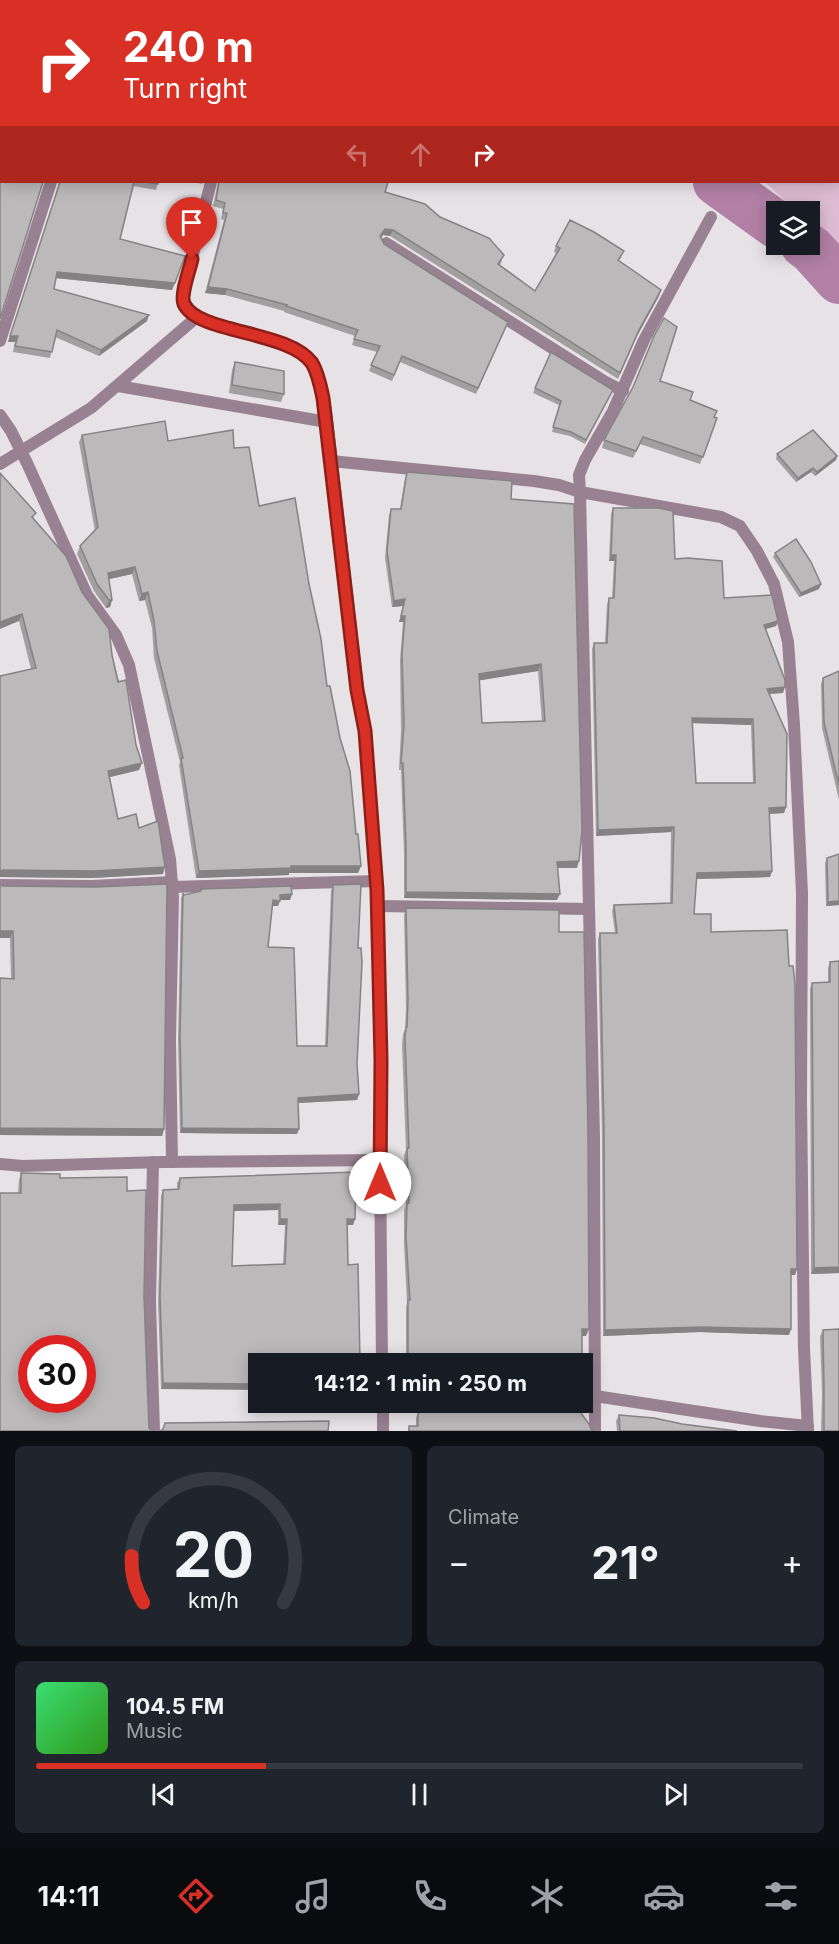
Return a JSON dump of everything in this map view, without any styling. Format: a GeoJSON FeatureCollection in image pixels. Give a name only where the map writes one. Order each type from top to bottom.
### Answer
{"type":"FeatureCollection","features":[{"type":"Feature","properties":{"kind":"street"},"geometry":{"type":"LineString","coordinates":[[0,341],[51,183]]}},
{"type":"Feature","properties":{"kind":"street"},"geometry":{"type":"LineString","coordinates":[[211,183],[183,295],[183,303],[198,316],[221,326],[266,338],[297,350],[312,364],[321,386],[327,422],[357,690],[365,731],[377,881],[381,1060],[382,1353]]}},
{"type":"Feature","properties":{"kind":"street"},"geometry":{"type":"LineString","coordinates":[[589,1353],[594,1138],[579,475],[623,391],[644,340],[711,217]]}},
{"type":"Feature","properties":{"kind":"street"},"geometry":{"type":"LineString","coordinates":[[386,243],[623,391]]}},
{"type":"Feature","properties":{"kind":"street"},"geometry":{"type":"LineString","coordinates":[[0,464],[75,419],[118,386],[198,316]]}},
{"type":"Feature","properties":{"kind":"street"},"geometry":{"type":"LineString","coordinates":[[118,386],[327,422]]}},
{"type":"Feature","properties":{"kind":"street"},"geometry":{"type":"LineString","coordinates":[[0,415],[21,450],[87,595],[116,635],[129,665],[171,859],[172,1162]]}},
{"type":"Feature","properties":{"kind":"street"},"geometry":{"type":"LineString","coordinates":[[331,460],[534,481],[559,485],[580,492],[721,517],[740,526],[757,551],[774,584],[788,642],[802,893],[801,1099],[804,1349],[808,1428],[593,1397]]}},
{"type":"Feature","properties":{"kind":"street"},"geometry":{"type":"LineString","coordinates":[[0,885],[172,885],[377,881]]}},
{"type":"Feature","properties":{"kind":"street"},"geometry":{"type":"LineString","coordinates":[[378,906],[589,909]]}},
{"type":"Feature","properties":{"kind":"street"},"geometry":{"type":"LineString","coordinates":[[0,1164],[80,1165],[380,1160]]}},
{"type":"Feature","properties":{"kind":"street"},"geometry":{"type":"LineString","coordinates":[[153,1162],[150,1302],[154,1431]]}},
{"type":"Feature","properties":{"kind":"street"},"geometry":{"type":"LineString","coordinates":[[383,1413],[383,1431]]}},
{"type":"Feature","properties":{"kind":"street"},"geometry":{"type":"LineString","coordinates":[[591,1413],[595,1431]]}},
{"type":"Feature","properties":{"kind":"shaded area"},"geometry":{"type":"Polygon","coordinates":[[[766,183],[839,183],[839,254],[820,236],[820,201],[785,201],[766,183]]]}},
{"type":"Feature","properties":{"kind":"building"},"geometry":{"type":"Polygon","coordinates":[[[0,183],[43,183],[0,319],[0,183]]]}},
{"type":"Feature","properties":{"kind":"building"},"geometry":{"type":"Polygon","coordinates":[[[60,183],[134,183],[120,239],[185,256],[175,283],[57,272],[54,289],[149,315],[101,350],[57,330],[52,352],[15,346],[18,336],[10,336],[60,183]]]}},
{"type":"Feature","properties":{"kind":"building"},"geometry":{"type":"Polygon","coordinates":[[[219,183],[388,183],[385,192],[425,204],[440,217],[489,238],[504,255],[498,264],[535,291],[560,248],[556,246],[570,220],[624,251],[618,260],[661,290],[639,330],[620,373],[393,230],[385,229],[380,236],[384,244],[508,322],[478,388],[402,356],[394,375],[371,365],[380,346],[354,339],[358,330],[287,305],[227,289],[208,287],[227,213],[223,213],[225,203],[216,200],[219,183]]]}},
{"type":"Feature","properties":{"kind":"building"},"geometry":{"type":"Polygon","coordinates":[[[664,318],[677,327],[660,381],[693,392],[690,400],[717,411],[714,417],[717,418],[703,457],[643,437],[636,451],[604,440],[633,387],[664,318]]]}},
{"type":"Feature","properties":{"kind":"building"},"geometry":{"type":"Polygon","coordinates":[[[551,352],[613,390],[586,440],[571,432],[553,427],[561,401],[535,388],[551,352]]]}},
{"type":"Feature","properties":{"kind":"building"},"geometry":{"type":"Polygon","coordinates":[[[235,362],[284,371],[284,394],[232,385],[235,362]]]}},
{"type":"Feature","properties":{"kind":"building"},"geometry":{"type":"Polygon","coordinates":[[[165,421],[168,441],[233,430],[234,448],[249,447],[259,506],[295,498],[309,584],[321,639],[327,686],[330,686],[340,738],[350,771],[361,866],[291,866],[291,868],[199,871],[181,758],[183,758],[157,651],[148,592],[142,594],[135,567],[108,573],[112,600],[109,600],[97,584],[80,546],[98,527],[82,435],[165,421]]]}},
{"type":"Feature","properties":{"kind":"building"},"geometry":{"type":"Polygon","coordinates":[[[813,430],[837,456],[817,472],[813,468],[798,478],[777,454],[813,430]]]}},
{"type":"Feature","properties":{"kind":"building"},"geometry":{"type":"Polygon","coordinates":[[[407,472],[512,481],[511,499],[574,504],[582,830],[579,861],[557,862],[560,894],[406,892],[403,763],[401,763],[404,725],[402,653],[405,616],[401,616],[405,599],[394,601],[387,551],[391,509],[401,509],[407,472]],[[541,664],[479,674],[482,723],[545,721],[541,664]]]}},
{"type":"Feature","properties":{"kind":"building"},"geometry":{"type":"Polygon","coordinates":[[[0,473],[36,513],[32,517],[66,556],[82,592],[109,629],[118,682],[126,680],[136,745],[142,763],[108,771],[118,819],[136,814],[139,828],[158,821],[165,867],[94,871],[0,871],[0,676],[36,668],[22,614],[0,622],[0,473]]]}},
{"type":"Feature","properties":{"kind":"building"},"geometry":{"type":"Polygon","coordinates":[[[613,508],[659,508],[673,511],[675,559],[722,561],[724,598],[772,595],[778,621],[764,625],[785,680],[785,687],[767,689],[787,734],[786,807],[769,808],[772,871],[697,873],[694,914],[711,914],[711,932],[787,930],[789,966],[793,966],[795,984],[797,1269],[791,1269],[791,1329],[701,1327],[605,1330],[600,933],[617,933],[614,905],[672,903],[674,827],[598,830],[594,643],[607,643],[609,598],[614,598],[616,555],[611,555],[613,508]],[[692,718],[696,783],[755,783],[753,719],[692,718]]]}},
{"type":"Feature","properties":{"kind":"building"},"geometry":{"type":"Polygon","coordinates":[[[796,539],[811,562],[821,584],[801,593],[775,553],[796,539]]]}},
{"type":"Feature","properties":{"kind":"building"},"geometry":{"type":"Polygon","coordinates":[[[839,671],[839,785],[824,722],[823,678],[839,671]]]}},
{"type":"Feature","properties":{"kind":"building"},"geometry":{"type":"Polygon","coordinates":[[[839,854],[839,901],[828,902],[827,858],[839,854]]]}},
{"type":"Feature","properties":{"kind":"building"},"geometry":{"type":"Polygon","coordinates":[[[167,884],[164,1129],[0,1128],[0,978],[14,979],[13,931],[0,931],[0,885],[95,887],[167,884]]]}},
{"type":"Feature","properties":{"kind":"building"},"geometry":{"type":"Polygon","coordinates":[[[361,884],[358,948],[361,948],[362,962],[357,1064],[359,1094],[298,1098],[299,1129],[182,1128],[180,1035],[183,893],[184,895],[201,891],[201,889],[291,886],[292,894],[280,895],[280,901],[273,900],[268,947],[294,948],[297,1046],[327,1046],[333,885],[361,884]]]}},
{"type":"Feature","properties":{"kind":"building"},"geometry":{"type":"Polygon","coordinates":[[[406,908],[559,910],[559,932],[584,932],[589,1329],[582,1329],[582,1353],[408,1353],[408,1300],[410,1300],[406,1237],[407,1203],[409,1203],[407,1148],[409,1148],[405,1038],[408,1000],[406,908]]]}},
{"type":"Feature","properties":{"kind":"building"},"geometry":{"type":"Polygon","coordinates":[[[839,961],[839,1267],[814,1268],[812,983],[830,982],[830,962],[839,961]]]}},
{"type":"Feature","properties":{"kind":"building"},"geometry":{"type":"Polygon","coordinates":[[[356,1172],[355,1219],[347,1219],[348,1265],[358,1264],[360,1353],[248,1353],[248,1384],[163,1383],[160,1296],[163,1190],[179,1189],[180,1178],[356,1172]],[[280,1204],[234,1205],[232,1266],[285,1264],[287,1219],[280,1219],[280,1204]]]}},
{"type":"Feature","properties":{"kind":"building"},"geometry":{"type":"Polygon","coordinates":[[[21,1173],[60,1174],[60,1178],[127,1177],[127,1191],[146,1190],[144,1296],[149,1428],[154,1431],[0,1431],[0,1193],[21,1193],[21,1173]]]}},
{"type":"Feature","properties":{"kind":"building"},"geometry":{"type":"Polygon","coordinates":[[[839,1329],[839,1431],[824,1431],[823,1330],[839,1329]]]}},
{"type":"Feature","properties":{"kind":"building"},"geometry":{"type":"Polygon","coordinates":[[[418,1413],[581,1413],[594,1431],[409,1431],[409,1426],[418,1426],[418,1413]]]}},
{"type":"Feature","properties":{"kind":"building"},"geometry":{"type":"Polygon","coordinates":[[[619,1415],[654,1418],[737,1431],[620,1431],[619,1415]]]}},
{"type":"Feature","properties":{"kind":"building"},"geometry":{"type":"Polygon","coordinates":[[[329,1421],[328,1431],[160,1431],[165,1423],[329,1421]]]}},
{"type":"Feature","properties":{"kind":"waterway"},"geometry":{"type":"LineString","coordinates":[[718,183],[766,217]]}},
{"type":"Feature","properties":{"kind":"waterway"},"geometry":{"type":"LineString","coordinates":[[816,255],[839,280]]}},
{"type":"Feature","properties":{"kind":"route"},"geometry":{"type":"LineString","coordinates":[[192,259],[183,295],[183,303],[188,309],[207,321],[266,338],[297,350],[312,364],[321,386],[357,690],[365,731],[377,881],[381,1060],[380,1183]]}}]}
